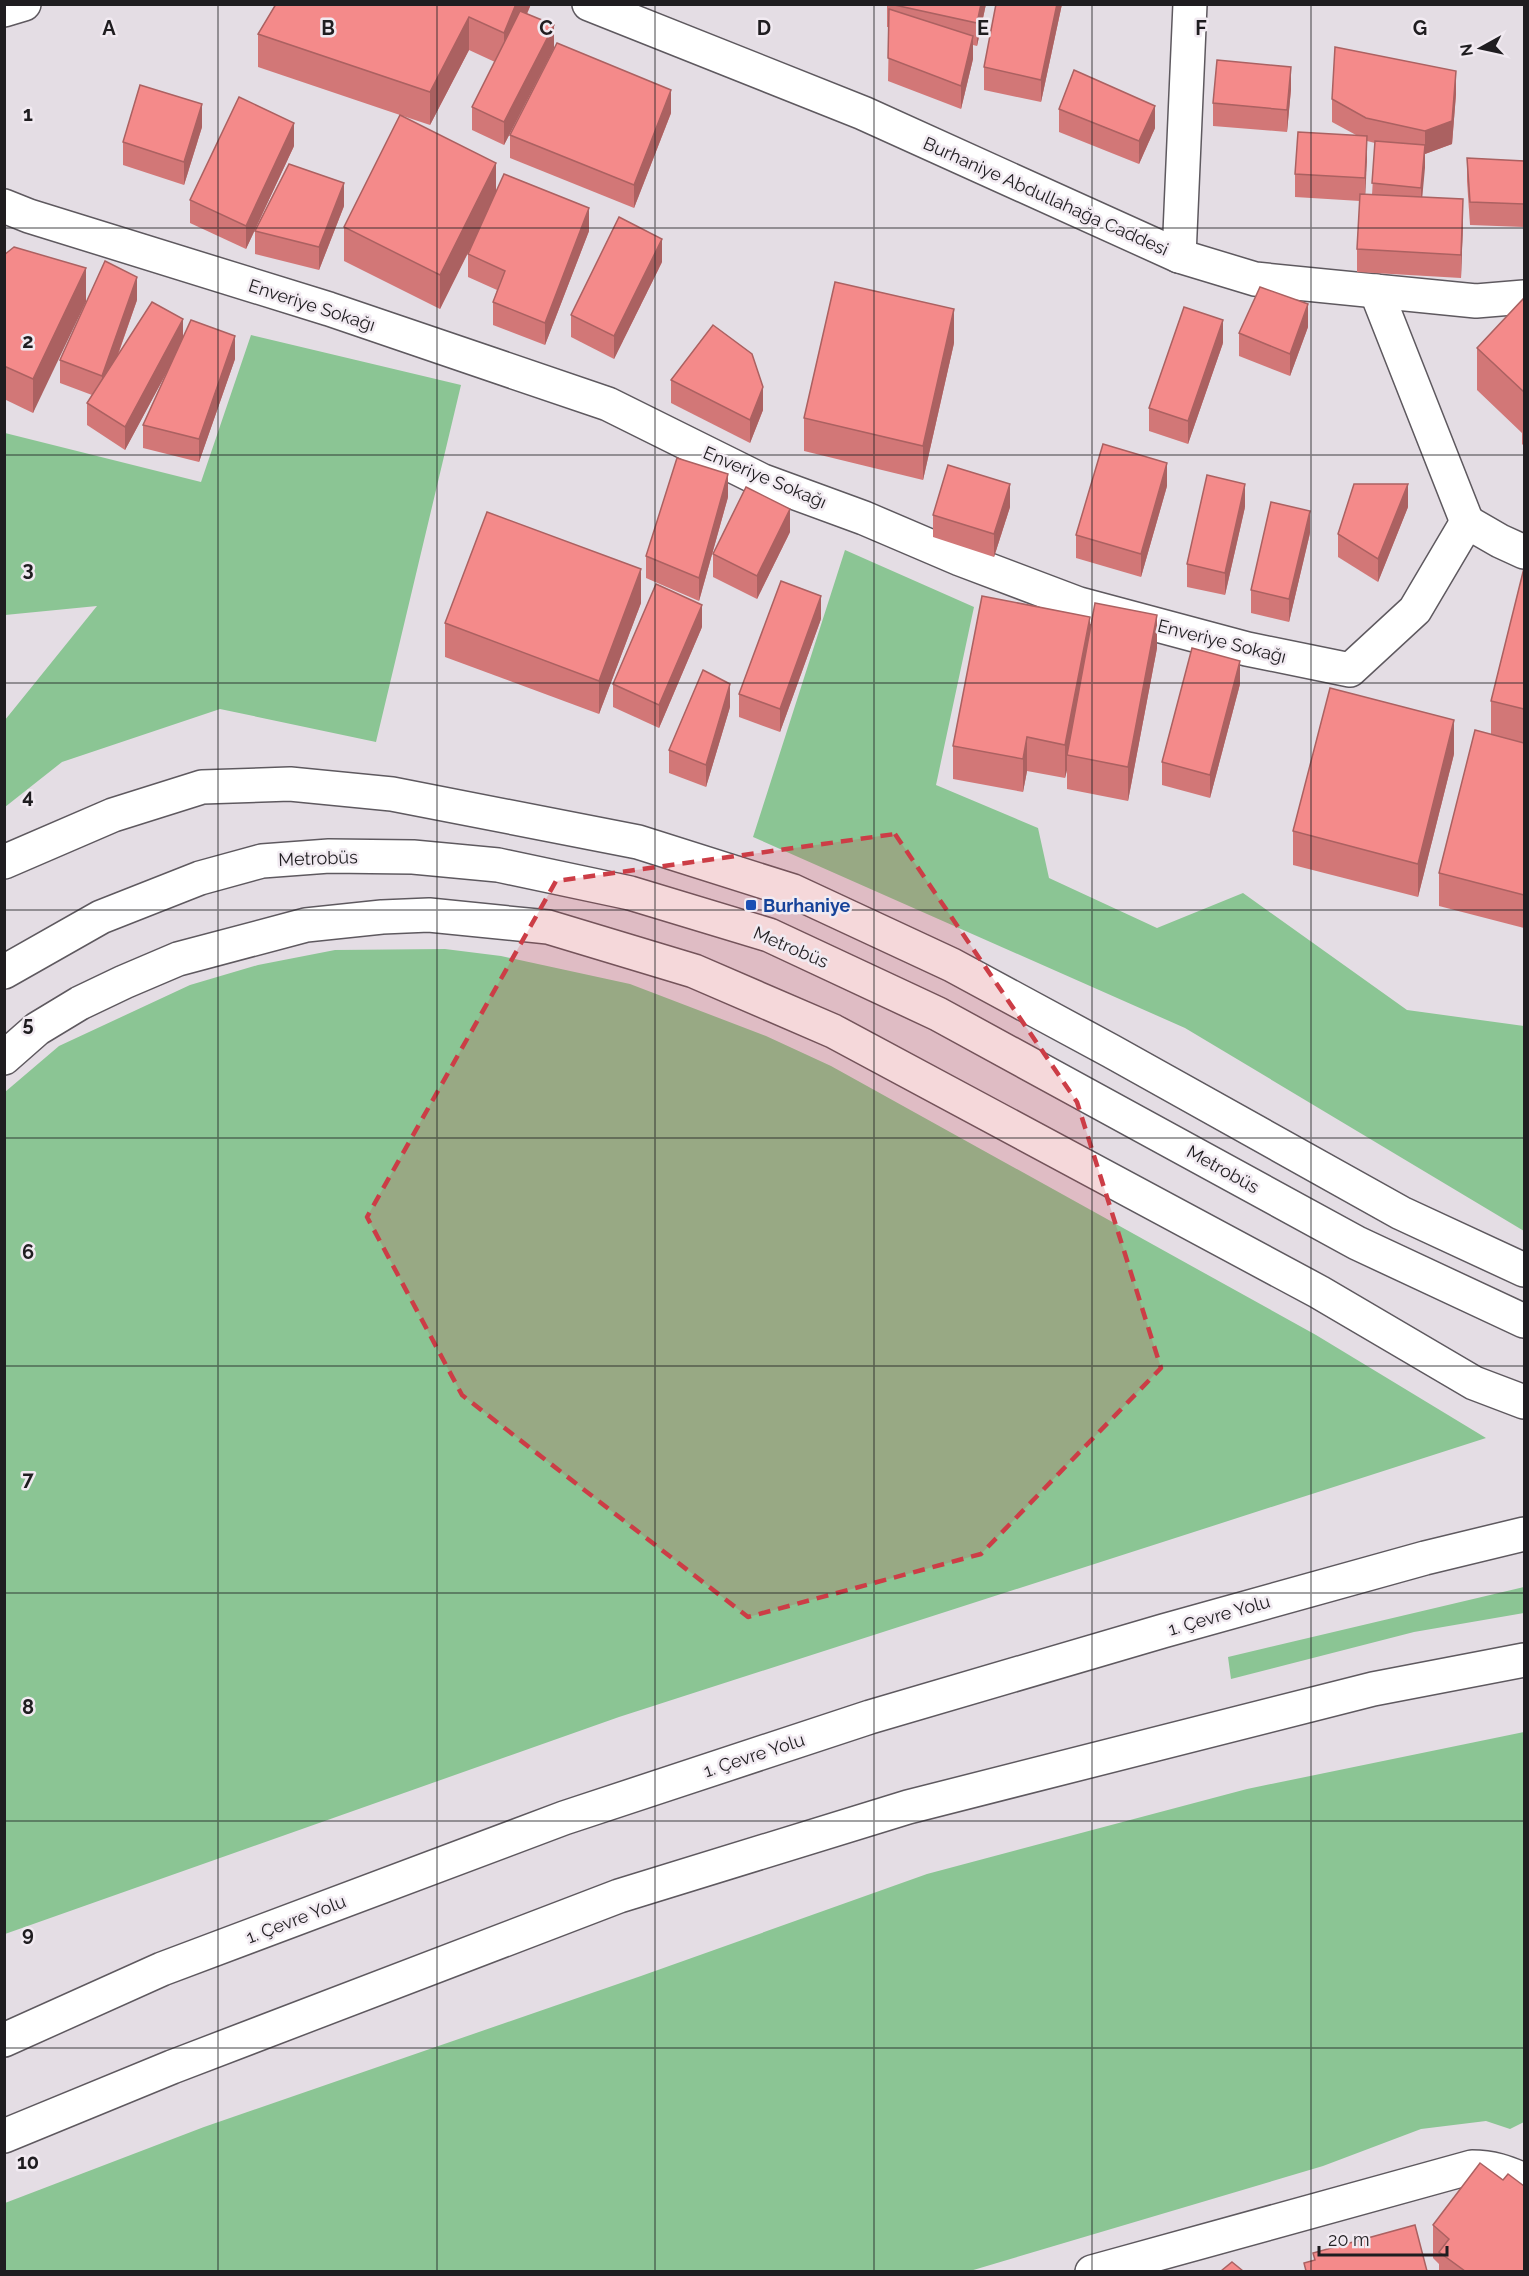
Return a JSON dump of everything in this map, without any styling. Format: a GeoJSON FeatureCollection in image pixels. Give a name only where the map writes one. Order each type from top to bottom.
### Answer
{"type":"FeatureCollection","features":[{"type":"Feature","properties":{"kind":"main road"},"geometry":{"type":"LineString","coordinates":[[4,10],[24,4]]}},
{"type":"Feature","properties":{"kind":"main road","name":"Burhaniye Abdullahağa Caddesi"},"geometry":{"type":"LineString","coordinates":[[589,4],[863,113],[1179,256],[1255,279],[1476,301],[1524,297]]}},
{"type":"Feature","properties":{"kind":"main road"},"geometry":{"type":"LineString","coordinates":[[1179,256],[1190,4]]}},
{"type":"Feature","properties":{"kind":"main road","name":"Enveriye Sokağı"},"geometry":{"type":"LineString","coordinates":[[4,206],[29,216],[329,309],[608,404],[763,481],[864,518],[992,571],[1079,604],[1247,649],[1350,670],[1415,610],[1467,522]]}},
{"type":"Feature","properties":{"kind":"main road"},"geometry":{"type":"LineString","coordinates":[[1377,291],[1467,522],[1524,552]]}},
{"type":"Feature","properties":{"kind":"main road"},"geometry":{"type":"LineString","coordinates":[[4,862],[113,815],[202,787],[290,784],[392,794],[638,842],[793,891],[952,965],[1121,1056],[1401,1213],[1524,1270]]}},
{"type":"Feature","properties":{"kind":"main road","name":"Metrobüs"},"geometry":{"type":"LineString","coordinates":[[4,972],[101,917],[200,878],[262,861],[329,856],[413,857],[498,865],[630,893],[769,935],[938,1014],[1358,1243],[1524,1321]]}},
{"type":"Feature","properties":{"kind":"main road"},"geometry":{"type":"LineString","coordinates":[[4,1058],[37,1029],[80,1003],[124,982],[178,959],[306,925],[382,917],[429,915],[548,927],[694,971],[833,1030],[1319,1292],[1474,1383],[1524,1402]]}},
{"type":"Feature","properties":{"kind":"main road","name":"1. Çevre Yolu"},"geometry":{"type":"LineString","coordinates":[[4,2040],[162,1969],[564,1818],[870,1717],[1277,1599],[1425,1558],[1524,1534]]}},
{"type":"Feature","properties":{"kind":"main road"},"geometry":{"type":"LineString","coordinates":[[4,2136],[172,2067],[619,1896],[908,1808],[1372,1689],[1524,1660]]}},
{"type":"Feature","properties":{"kind":"main road"},"geometry":{"type":"LineString","coordinates":[[1092,2271],[1472,2167],[1489,2167],[1506,2171],[1524,2180]]}},
{"type":"Feature","properties":{"kind":"highlighted area"},"geometry":{"type":"Polygon","coordinates":[[[895,834],[1077,1102],[1161,1368],[981,1554],[748,1617],[462,1395],[367,1217],[556,881],[895,834]]]}},
{"type":"Feature","properties":{"kind":"green space"},"geometry":{"type":"Polygon","coordinates":[[[251,335],[461,385],[376,742],[220,709],[62,762],[5,807],[5,720],[97,606],[5,615],[5,433],[201,482],[251,335]]]}},
{"type":"Feature","properties":{"kind":"green space"},"geometry":{"type":"Polygon","coordinates":[[[845,550],[974,607],[936,785],[1038,828],[1049,878],[1157,928],[1243,893],[1407,1010],[1524,1026],[1524,1231],[1185,1028],[753,837],[845,550]]]}},
{"type":"Feature","properties":{"kind":"green space"},"geometry":{"type":"Polygon","coordinates":[[[445,949],[501,956],[630,984],[766,1036],[831,1066],[1316,1335],[1486,1438],[619,1717],[5,1934],[5,1092],[59,1046],[190,985],[258,965],[335,950],[445,949]]]}},
{"type":"Feature","properties":{"kind":"green space"},"geometry":{"type":"Polygon","coordinates":[[[1524,1587],[1524,1613],[1414,1632],[1231,1679],[1228,1657],[1524,1587]]]}},
{"type":"Feature","properties":{"kind":"green space"},"geometry":{"type":"Polygon","coordinates":[[[1524,1732],[1524,2122],[1510,2129],[1486,2121],[1421,2129],[1323,2166],[970,2271],[5,2271],[5,2203],[204,2127],[641,1976],[927,1874],[1247,1789],[1524,1732]]]}},
{"type":"Feature","properties":{"kind":"building"},"geometry":{"type":"Polygon","coordinates":[[[276,4],[516,4],[504,33],[469,17],[430,92],[258,34],[276,4]]]}},
{"type":"Feature","properties":{"kind":"building"},"geometry":{"type":"Polygon","coordinates":[[[890,4],[981,4],[977,23],[890,4]]]}},
{"type":"Feature","properties":{"kind":"building"},"geometry":{"type":"Polygon","coordinates":[[[996,4],[1057,4],[1041,80],[984,67],[996,4]]]}},
{"type":"Feature","properties":{"kind":"building"},"geometry":{"type":"Polygon","coordinates":[[[889,9],[973,36],[961,86],[888,58],[889,9]]]}},
{"type":"Feature","properties":{"kind":"building"},"geometry":{"type":"Polygon","coordinates":[[[520,11],[554,25],[504,122],[472,107],[520,11]]]}},
{"type":"Feature","properties":{"kind":"building"},"geometry":{"type":"Polygon","coordinates":[[[557,43],[671,90],[634,185],[510,135],[557,43]]]}},
{"type":"Feature","properties":{"kind":"building"},"geometry":{"type":"Polygon","coordinates":[[[1335,47],[1456,71],[1452,121],[1425,131],[1366,118],[1332,99],[1335,47]]]}},
{"type":"Feature","properties":{"kind":"building"},"geometry":{"type":"Polygon","coordinates":[[[1217,60],[1291,67],[1287,110],[1213,103],[1217,60]]]}},
{"type":"Feature","properties":{"kind":"building"},"geometry":{"type":"Polygon","coordinates":[[[1074,70],[1155,106],[1139,141],[1059,109],[1074,70]]]}},
{"type":"Feature","properties":{"kind":"building"},"geometry":{"type":"Polygon","coordinates":[[[140,85],[202,104],[184,162],[123,142],[140,85]]]}},
{"type":"Feature","properties":{"kind":"building"},"geometry":{"type":"Polygon","coordinates":[[[239,97],[294,123],[246,226],[190,200],[239,97]]]}},
{"type":"Feature","properties":{"kind":"building"},"geometry":{"type":"Polygon","coordinates":[[[400,115],[496,163],[440,275],[344,227],[400,115]]]}},
{"type":"Feature","properties":{"kind":"building"},"geometry":{"type":"Polygon","coordinates":[[[1298,132],[1367,136],[1365,178],[1295,174],[1298,132]]]}},
{"type":"Feature","properties":{"kind":"building"},"geometry":{"type":"Polygon","coordinates":[[[1375,141],[1425,145],[1421,188],[1372,183],[1375,141]]]}},
{"type":"Feature","properties":{"kind":"building"},"geometry":{"type":"Polygon","coordinates":[[[1467,158],[1524,161],[1524,204],[1470,202],[1467,158]]]}},
{"type":"Feature","properties":{"kind":"building"},"geometry":{"type":"Polygon","coordinates":[[[289,164],[344,183],[319,247],[255,231],[289,164]]]}},
{"type":"Feature","properties":{"kind":"building"},"geometry":{"type":"Polygon","coordinates":[[[504,174],[589,208],[545,323],[493,302],[505,271],[468,254],[504,174]]]}},
{"type":"Feature","properties":{"kind":"building"},"geometry":{"type":"Polygon","coordinates":[[[1360,194],[1463,199],[1461,255],[1357,249],[1360,194]]]}},
{"type":"Feature","properties":{"kind":"building"},"geometry":{"type":"Polygon","coordinates":[[[619,217],[662,239],[614,336],[571,315],[619,217]]]}},
{"type":"Feature","properties":{"kind":"building"},"geometry":{"type":"Polygon","coordinates":[[[14,247],[86,268],[33,379],[4,366],[4,255],[14,247]]]}},
{"type":"Feature","properties":{"kind":"building"},"geometry":{"type":"Polygon","coordinates":[[[105,261],[137,277],[102,376],[60,360],[105,261]]]}},
{"type":"Feature","properties":{"kind":"building"},"geometry":{"type":"Polygon","coordinates":[[[835,282],[954,309],[923,446],[804,418],[835,282]]]}},
{"type":"Feature","properties":{"kind":"building"},"geometry":{"type":"Polygon","coordinates":[[[1260,287],[1308,304],[1290,354],[1239,333],[1260,287]]]}},
{"type":"Feature","properties":{"kind":"building"},"geometry":{"type":"Polygon","coordinates":[[[1524,298],[1524,392],[1477,348],[1524,298]]]}},
{"type":"Feature","properties":{"kind":"building"},"geometry":{"type":"Polygon","coordinates":[[[152,302],[183,319],[125,427],[87,403],[152,302]]]}},
{"type":"Feature","properties":{"kind":"building"},"geometry":{"type":"Polygon","coordinates":[[[1184,307],[1223,320],[1188,421],[1149,408],[1184,307]]]}},
{"type":"Feature","properties":{"kind":"building"},"geometry":{"type":"Polygon","coordinates":[[[191,320],[235,336],[199,439],[143,425],[191,320]]]}},
{"type":"Feature","properties":{"kind":"building"},"geometry":{"type":"Polygon","coordinates":[[[713,325],[752,354],[763,387],[750,420],[671,380],[713,325]]]}},
{"type":"Feature","properties":{"kind":"building"},"geometry":{"type":"Polygon","coordinates":[[[1103,444],[1167,463],[1141,554],[1076,535],[1103,444]]]}},
{"type":"Feature","properties":{"kind":"building"},"geometry":{"type":"Polygon","coordinates":[[[677,458],[728,474],[699,578],[646,556],[677,458]]]}},
{"type":"Feature","properties":{"kind":"building"},"geometry":{"type":"Polygon","coordinates":[[[948,465],[1010,484],[994,534],[933,515],[948,465]]]}},
{"type":"Feature","properties":{"kind":"building"},"geometry":{"type":"Polygon","coordinates":[[[1207,475],[1245,484],[1225,573],[1187,564],[1207,475]]]}},
{"type":"Feature","properties":{"kind":"building"},"geometry":{"type":"Polygon","coordinates":[[[1354,484],[1408,484],[1378,559],[1338,534],[1354,484]]]}},
{"type":"Feature","properties":{"kind":"building"},"geometry":{"type":"Polygon","coordinates":[[[746,487],[790,509],[757,576],[713,554],[746,487]]]}},
{"type":"Feature","properties":{"kind":"building"},"geometry":{"type":"Polygon","coordinates":[[[1271,502],[1310,511],[1289,599],[1251,590],[1271,502]]]}},
{"type":"Feature","properties":{"kind":"building"},"geometry":{"type":"Polygon","coordinates":[[[487,512],[641,569],[599,681],[445,623],[487,512]]]}},
{"type":"Feature","properties":{"kind":"building"},"geometry":{"type":"Polygon","coordinates":[[[1524,568],[1524,709],[1491,701],[1524,568]]]}},
{"type":"Feature","properties":{"kind":"building"},"geometry":{"type":"Polygon","coordinates":[[[781,581],[821,596],[780,709],[739,694],[781,581]]]}},
{"type":"Feature","properties":{"kind":"building"},"geometry":{"type":"Polygon","coordinates":[[[656,584],[702,605],[659,705],[613,684],[656,584]]]}},
{"type":"Feature","properties":{"kind":"building"},"geometry":{"type":"Polygon","coordinates":[[[982,596],[1090,617],[1065,745],[1027,737],[1023,759],[953,746],[982,596]]]}},
{"type":"Feature","properties":{"kind":"building"},"geometry":{"type":"Polygon","coordinates":[[[1095,603],[1157,615],[1128,767],[1067,755],[1095,603]]]}},
{"type":"Feature","properties":{"kind":"building"},"geometry":{"type":"Polygon","coordinates":[[[1192,648],[1240,661],[1210,775],[1162,762],[1192,648]]]}},
{"type":"Feature","properties":{"kind":"building"},"geometry":{"type":"Polygon","coordinates":[[[703,670],[730,684],[706,765],[669,750],[703,670]]]}},
{"type":"Feature","properties":{"kind":"building"},"geometry":{"type":"Polygon","coordinates":[[[1330,688],[1454,720],[1418,864],[1293,831],[1330,688]]]}},
{"type":"Feature","properties":{"kind":"building"},"geometry":{"type":"Polygon","coordinates":[[[1475,730],[1524,743],[1524,895],[1439,873],[1475,730]]]}},
{"type":"Feature","properties":{"kind":"building"},"geometry":{"type":"Polygon","coordinates":[[[1480,2163],[1503,2180],[1508,2174],[1524,2186],[1524,2271],[1465,2271],[1439,2252],[1449,2239],[1433,2225],[1480,2163]]]}},
{"type":"Feature","properties":{"kind":"building"},"geometry":{"type":"Polygon","coordinates":[[[1415,2225],[1427,2271],[1306,2271],[1304,2263],[1315,2260],[1313,2253],[1415,2225]]]}},
{"type":"Feature","properties":{"kind":"building"},"geometry":{"type":"Polygon","coordinates":[[[1232,2262],[1243,2271],[1221,2271],[1232,2262]]]}},
{"type":"Feature","properties":{"kind":"place","name":"Burhaniye"},"geometry":{"type":"Point","coordinates":[751,905]}}]}
